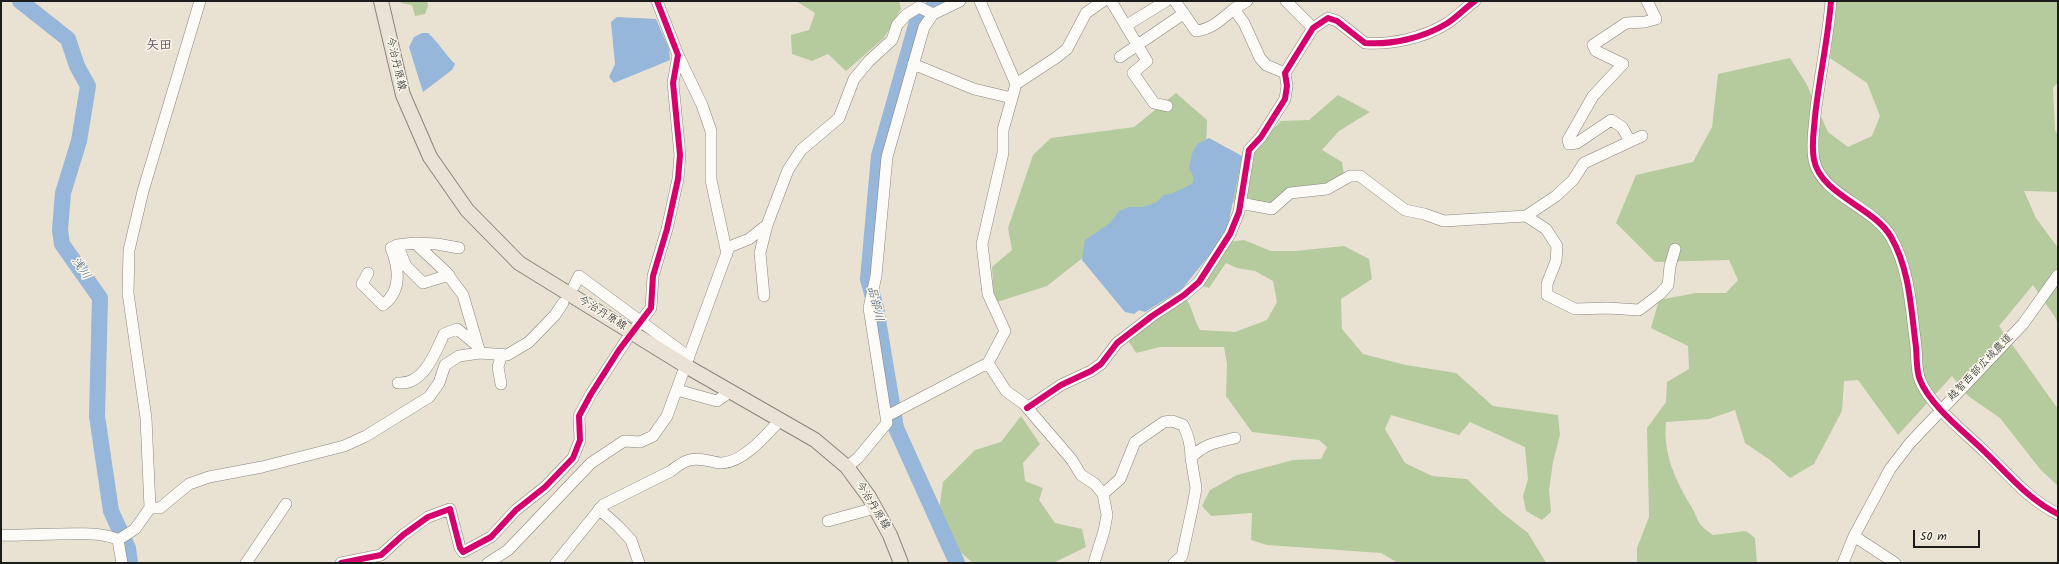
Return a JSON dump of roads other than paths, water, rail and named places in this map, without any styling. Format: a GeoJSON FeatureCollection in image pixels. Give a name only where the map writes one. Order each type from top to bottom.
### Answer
{"type":"FeatureCollection","features":[{"type":"Feature","properties":{"kind":"main road","name":"今治丹原線"},"geometry":{"type":"LineString","coordinates":[[381,1],[403,95],[430,157],[467,210],[519,263],[688,361],[731,392],[815,440],[847,467],[875,508],[890,535],[901,563]]}},
{"type":"Feature","properties":{"kind":"street"},"geometry":{"type":"LineString","coordinates":[[118,540],[136,529],[150,508],[146,418],[128,293],[129,250],[143,191],[200,1]]}},
{"type":"Feature","properties":{"kind":"street"},"geometry":{"type":"LineString","coordinates":[[657,1],[678,55],[702,105],[711,131],[711,180],[727,254]]}},
{"type":"Feature","properties":{"kind":"street"},"geometry":{"type":"LineString","coordinates":[[847,467],[858,458],[888,423],[869,308],[876,276],[886,157],[924,27],[933,14],[960,1]]}},
{"type":"Feature","properties":{"kind":"street"},"geometry":{"type":"LineString","coordinates":[[887,416],[988,363],[1005,331],[988,294],[982,244],[1003,153],[1003,130],[1016,84],[980,1]]}},
{"type":"Feature","properties":{"kind":"street"},"geometry":{"type":"LineString","coordinates":[[1016,84],[1057,57],[1067,48],[1086,13],[1103,1]]}},
{"type":"Feature","properties":{"kind":"street"},"geometry":{"type":"LineString","coordinates":[[1111,1],[1127,25],[1137,46],[1148,61],[1134,73],[1154,103],[1167,106]]}},
{"type":"Feature","properties":{"kind":"street"},"geometry":{"type":"LineString","coordinates":[[1127,25],[1166,1]]}},
{"type":"Feature","properties":{"kind":"street"},"geometry":{"type":"LineString","coordinates":[[1175,1],[1196,31],[1205,30],[1247,1]]}},
{"type":"Feature","properties":{"kind":"street"},"geometry":{"type":"LineString","coordinates":[[1286,1],[1313,28]]}},
{"type":"Feature","properties":{"kind":"street"},"geometry":{"type":"LineString","coordinates":[[1027,408],[1061,385],[1091,372],[1101,364],[1117,343],[1152,316],[1184,295],[1199,282],[1230,234],[1239,212],[1249,150],[1261,137],[1285,99],[1287,86],[1285,73],[1313,28],[1328,18],[1337,21],[1365,43],[1392,42],[1431,32],[1446,24],[1475,1]]}},
{"type":"Feature","properties":{"kind":"street"},"geometry":{"type":"LineString","coordinates":[[1630,141],[1622,127],[1610,120],[1577,143],[1569,144],[1568,140],[1593,96],[1624,64],[1596,51],[1593,45],[1626,23],[1645,22],[1656,19],[1647,1]]}},
{"type":"Feature","properties":{"kind":"street"},"geometry":{"type":"LineString","coordinates":[[1831,1],[1817,92],[1812,143],[1814,161],[1823,177],[1836,191],[1878,222],[1890,235],[1901,256],[1908,286],[1920,380],[1941,409],[1955,425],[1986,452],[2023,491],[2045,508],[2058,514]]}},
{"type":"Feature","properties":{"kind":"street"},"geometry":{"type":"LineString","coordinates":[[764,296],[760,252],[767,225],[788,170],[801,150],[839,118],[854,79],[869,61],[892,40],[897,25],[906,15],[919,7],[933,14]]}},
{"type":"Feature","properties":{"kind":"street"},"geometry":{"type":"LineString","coordinates":[[1234,9],[1244,23],[1260,58],[1266,65],[1285,73]]}},
{"type":"Feature","properties":{"kind":"street"},"geometry":{"type":"LineString","coordinates":[[1120,58],[1183,14]]}},
{"type":"Feature","properties":{"kind":"street"},"geometry":{"type":"LineString","coordinates":[[639,324],[651,308],[653,276],[667,230],[678,179],[680,155],[673,83],[678,55]]}},
{"type":"Feature","properties":{"kind":"street"},"geometry":{"type":"LineString","coordinates":[[913,64],[974,89],[1012,98]]}},
{"type":"Feature","properties":{"kind":"street"},"geometry":{"type":"LineString","coordinates":[[1240,203],[1272,209],[1290,193],[1327,189],[1350,176],[1360,176],[1405,210],[1444,221],[1526,216],[1556,196],[1573,180],[1584,163],[1642,136]]}},
{"type":"Feature","properties":{"kind":"street"},"geometry":{"type":"LineString","coordinates":[[1526,216],[1546,229],[1557,246],[1556,261],[1547,284],[1547,295],[1575,309],[1608,308],[1640,310],[1660,294],[1668,285],[1670,266],[1675,249]]}},
{"type":"Feature","properties":{"kind":"street"},"geometry":{"type":"LineString","coordinates":[[488,563],[508,550],[596,460],[624,441],[640,442],[653,436],[667,416],[730,247],[749,239],[767,225]]}},
{"type":"Feature","properties":{"kind":"street"},"geometry":{"type":"LineString","coordinates":[[415,244],[449,275],[463,295],[479,350]]}},
{"type":"Feature","properties":{"kind":"street"},"geometry":{"type":"LineString","coordinates":[[368,273],[362,284],[383,305],[392,298],[397,284],[396,261],[391,248],[397,245],[437,244],[459,248]]}},
{"type":"Feature","properties":{"kind":"street"},"geometry":{"type":"LineString","coordinates":[[397,245],[406,266],[423,283],[449,275]]}},
{"type":"Feature","properties":{"kind":"street","name":"越智西部広域農道"},"geometry":{"type":"LineString","coordinates":[[1843,563],[1854,536],[1890,469],[1910,443],[1941,409],[2023,324],[2058,275]]}},
{"type":"Feature","properties":{"kind":"street"},"geometry":{"type":"LineString","coordinates":[[574,286],[579,276],[688,361]]}},
{"type":"Feature","properties":{"kind":"street"},"geometry":{"type":"LineString","coordinates":[[150,508],[160,508],[189,484],[208,477],[262,468],[344,446],[366,436],[429,397],[439,383],[445,364],[459,356],[479,350],[507,355],[529,342],[555,316],[563,303]]}},
{"type":"Feature","properties":{"kind":"street"},"geometry":{"type":"LineString","coordinates":[[398,383],[404,383],[421,375],[432,360],[444,334],[457,329],[479,350]]}},
{"type":"Feature","properties":{"kind":"street"},"geometry":{"type":"LineString","coordinates":[[545,487],[573,458],[580,440],[579,416],[591,394],[627,339]]}},
{"type":"Feature","properties":{"kind":"street"},"geometry":{"type":"LineString","coordinates":[[501,384],[498,367],[502,354]]}},
{"type":"Feature","properties":{"kind":"street"},"geometry":{"type":"LineString","coordinates":[[988,363],[1006,391],[1027,408],[1072,460],[1081,475],[1095,484],[1103,494],[1107,515],[1104,531],[1094,563]]}},
{"type":"Feature","properties":{"kind":"street"},"geometry":{"type":"LineString","coordinates":[[677,390],[717,401],[731,392]]}},
{"type":"Feature","properties":{"kind":"street"},"geometry":{"type":"LineString","coordinates":[[556,563],[603,505],[671,471],[681,463],[695,458],[722,463],[736,460],[762,440],[780,420]]}},
{"type":"Feature","properties":{"kind":"street"},"geometry":{"type":"LineString","coordinates":[[1103,494],[1120,479],[1135,442],[1164,422],[1172,421],[1183,425],[1189,438],[1196,488],[1182,556],[1174,563]]}},
{"type":"Feature","properties":{"kind":"street"},"geometry":{"type":"LineString","coordinates":[[1191,458],[1198,449],[1213,443],[1235,438]]}},
{"type":"Feature","properties":{"kind":"street"},"geometry":{"type":"LineString","coordinates":[[341,563],[381,555],[403,535],[428,517],[450,509],[460,548],[463,552],[491,537],[516,510],[574,466],[596,460]]}},
{"type":"Feature","properties":{"kind":"street"},"geometry":{"type":"LineString","coordinates":[[246,563],[286,504]]}},
{"type":"Feature","properties":{"kind":"street"},"geometry":{"type":"LineString","coordinates":[[828,521],[875,508]]}},
{"type":"Feature","properties":{"kind":"street"},"geometry":{"type":"LineString","coordinates":[[599,509],[618,526],[630,540],[638,563]]}},
{"type":"Feature","properties":{"kind":"street"},"geometry":{"type":"LineString","coordinates":[[1,535],[74,534],[113,536],[118,540],[122,563]]}},
{"type":"Feature","properties":{"kind":"street"},"geometry":{"type":"LineString","coordinates":[[1854,536],[1895,563]]}},
{"type":"Feature","properties":{"kind":"water"},"geometry":{"type":"Polygon","coordinates":[[[617,17],[656,19],[669,49],[670,60],[614,83],[609,77],[615,64],[611,22],[617,17]]]}},
{"type":"Feature","properties":{"kind":"water"},"geometry":{"type":"Polygon","coordinates":[[[422,33],[428,33],[455,64],[452,70],[423,92],[409,47],[414,37],[422,33]]]}},
{"type":"Feature","properties":{"kind":"water"},"geometry":{"type":"Polygon","coordinates":[[[1209,138],[1242,156],[1228,226],[1212,252],[1182,289],[1145,312],[1139,310],[1134,314],[1125,312],[1082,260],[1085,240],[1110,223],[1119,211],[1129,207],[1143,207],[1157,202],[1163,195],[1171,194],[1192,184],[1194,178],[1189,168],[1192,154],[1197,144],[1209,138]]]}},
{"type":"Feature","properties":{"kind":"waterway","name":"浅川"},"geometry":{"type":"LineString","coordinates":[[20,1],[68,39],[77,66],[88,86],[79,141],[63,193],[60,230],[62,244],[100,298],[97,416],[111,511],[128,548],[130,563]]}},
{"type":"Feature","properties":{"kind":"waterway","name":"品部川"},"geometry":{"type":"LineString","coordinates":[[943,1],[920,16],[917,22],[879,156],[868,279],[876,308],[896,428],[957,563]]}},
{"type":"Feature","properties":{"kind":"district","name":"矢田"},"geometry":{"type":"Point","coordinates":[159,47]}}]}
